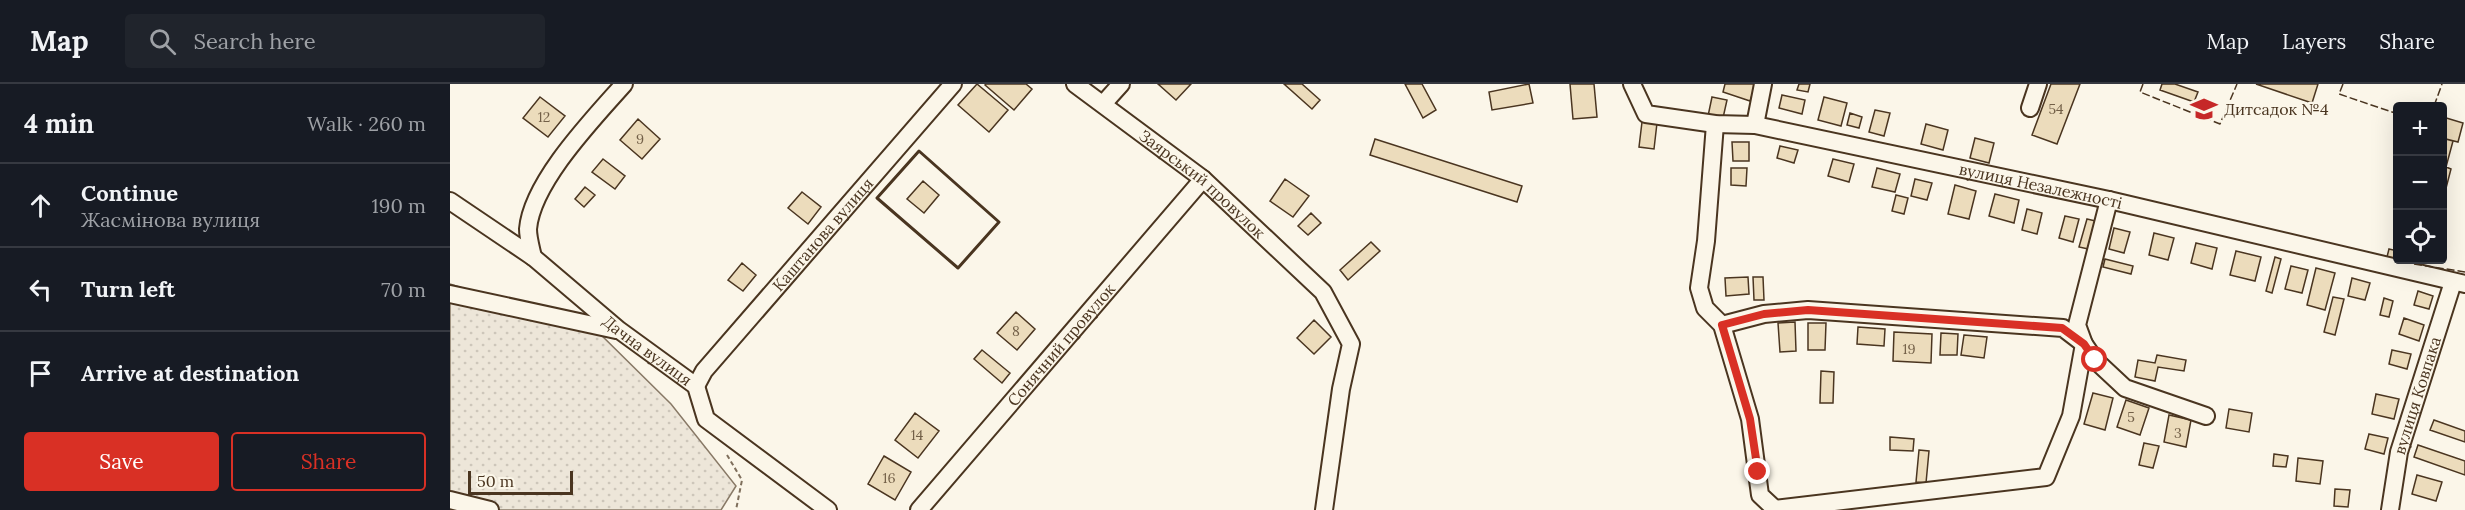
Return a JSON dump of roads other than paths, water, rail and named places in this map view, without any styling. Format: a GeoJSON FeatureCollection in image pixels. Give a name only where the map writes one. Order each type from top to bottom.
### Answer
{"type":"FeatureCollection","features":[{"type":"Feature","properties":{"kind":"street"},"geometry":{"type":"LineString","coordinates":[[533,257],[528,232],[530,218],[540,194],[569,146],[624,84]]}},
{"type":"Feature","properties":{"kind":"street","name":"Каштанова вулиця"},"geometry":{"type":"LineString","coordinates":[[696,386],[704,371],[953,84]]}},
{"type":"Feature","properties":{"kind":"street","name":"Заярський провулок"},"geometry":{"type":"LineString","coordinates":[[1075,84],[1203,178],[1323,292],[1351,344],[1341,389],[1324,510]]}},
{"type":"Feature","properties":{"kind":"street"},"geometry":{"type":"LineString","coordinates":[[1103,104],[1121,84]]}},
{"type":"Feature","properties":{"kind":"street","name":"вулиця Незалежності"},"geometry":{"type":"LineString","coordinates":[[1632,84],[1646,114],[1715,124],[1755,125],[2109,200],[2459,283]]}},
{"type":"Feature","properties":{"kind":"street"},"geometry":{"type":"LineString","coordinates":[[1755,125],[1763,84]]}},
{"type":"Feature","properties":{"kind":"street"},"geometry":{"type":"LineString","coordinates":[[2030,108],[2038,84]]}},
{"type":"Feature","properties":{"kind":"street"},"geometry":{"type":"LineString","coordinates":[[1715,124],[1706,241],[1699,288],[1705,308],[1722,325],[1750,419],[1760,495],[1775,509],[2046,477],[2071,416],[2084,344]]}},
{"type":"Feature","properties":{"kind":"street","name":"Сонячний провулок"},"geometry":{"type":"LineString","coordinates":[[919,510],[1203,178]]}},
{"type":"Feature","properties":{"kind":"street"},"geometry":{"type":"LineString","coordinates":[[2109,200],[2077,325],[2084,344],[2095,360],[2125,388],[2206,416]]}},
{"type":"Feature","properties":{"kind":"street","name":"Дачна вулиця"},"geometry":{"type":"LineString","coordinates":[[450,201],[533,257],[619,330],[696,386],[706,419],[828,510]]}},
{"type":"Feature","properties":{"kind":"street","name":"вулиця Ковпака"},"geometry":{"type":"LineString","coordinates":[[2390,510],[2398,452],[2459,283]]}},
{"type":"Feature","properties":{"kind":"street"},"geometry":{"type":"LineString","coordinates":[[450,294],[619,330]]}},
{"type":"Feature","properties":{"kind":"street"},"geometry":{"type":"LineString","coordinates":[[1722,325],[1775,313],[1808,310],[1851,312],[2062,328],[2084,344]]}},
{"type":"Feature","properties":{"kind":"street"},"geometry":{"type":"LineString","coordinates":[[450,500],[490,510]]}},
{"type":"Feature","properties":{"kind":"place","name":"Дитсадок №4"},"geometry":{"type":"Point","coordinates":[2204,109]}}]}
